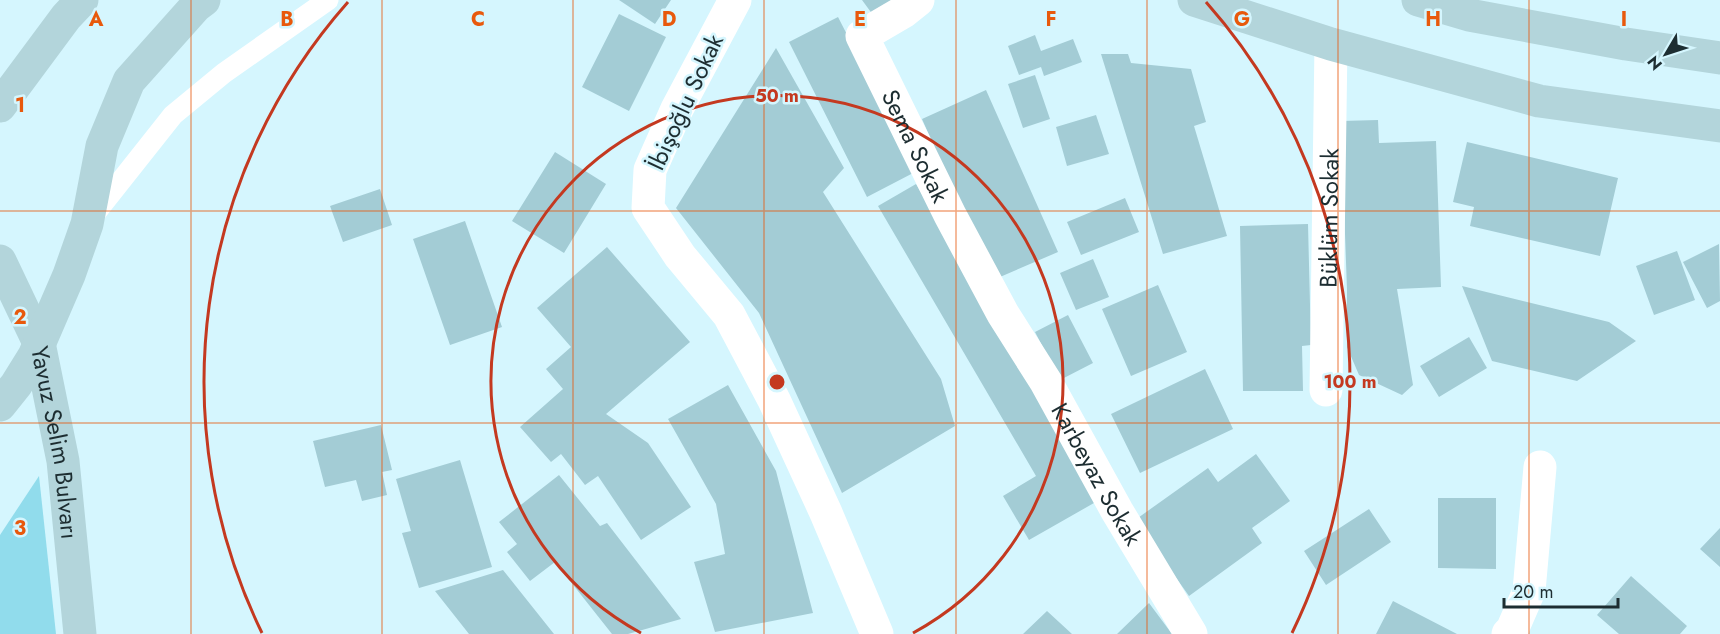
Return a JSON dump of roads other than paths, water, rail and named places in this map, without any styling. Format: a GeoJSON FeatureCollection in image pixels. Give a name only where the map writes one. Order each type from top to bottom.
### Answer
{"type":"FeatureCollection","features":[{"type":"Feature","properties":{"kind":"main road"},"geometry":{"type":"LineString","coordinates":[[0,106],[66,17],[82,0]]}},
{"type":"Feature","properties":{"kind":"main road"},"geometry":{"type":"LineString","coordinates":[[0,405],[34,356],[69,274],[87,224],[102,146],[129,81],[204,0]]}},
{"type":"Feature","properties":{"kind":"main road"},"geometry":{"type":"LineString","coordinates":[[1194,0],[1331,44],[1539,101],[1720,126]]}},
{"type":"Feature","properties":{"kind":"main road"},"geometry":{"type":"LineString","coordinates":[[1418,0],[1470,15],[1626,44],[1720,58]]}},
{"type":"Feature","properties":{"kind":"main road","name":"Yavuz Selim Bulvarı"},"geometry":{"type":"LineString","coordinates":[[0,261],[39,343],[63,461],[80,634]]}},
{"type":"Feature","properties":{"kind":"street","name":"İbişoğlu Sokak"},"geometry":{"type":"LineString","coordinates":[[735,0],[677,109],[650,170],[648,208],[680,256],[729,315],[779,410],[878,634]]}},
{"type":"Feature","properties":{"kind":"street","name":"Sema Sokak"},"geometry":{"type":"LineString","coordinates":[[918,0],[903,12],[862,36],[950,215],[1003,314]]}},
{"type":"Feature","properties":{"kind":"street","name":"Büklüm Sokak"},"geometry":{"type":"LineString","coordinates":[[1326,390],[1331,44]]}},
{"type":"Feature","properties":{"kind":"street","name":"Karbeyaz Sokak"},"geometry":{"type":"LineString","coordinates":[[1003,314],[1046,382],[1118,511],[1191,634]]}},
{"type":"Feature","properties":{"kind":"street"},"geometry":{"type":"LineString","coordinates":[[1508,634],[1512,630],[1529,591],[1540,467]]}},
{"type":"Feature","properties":{"kind":"lane"},"geometry":{"type":"LineString","coordinates":[[87,224],[173,115],[224,73],[328,0]]}}]}
